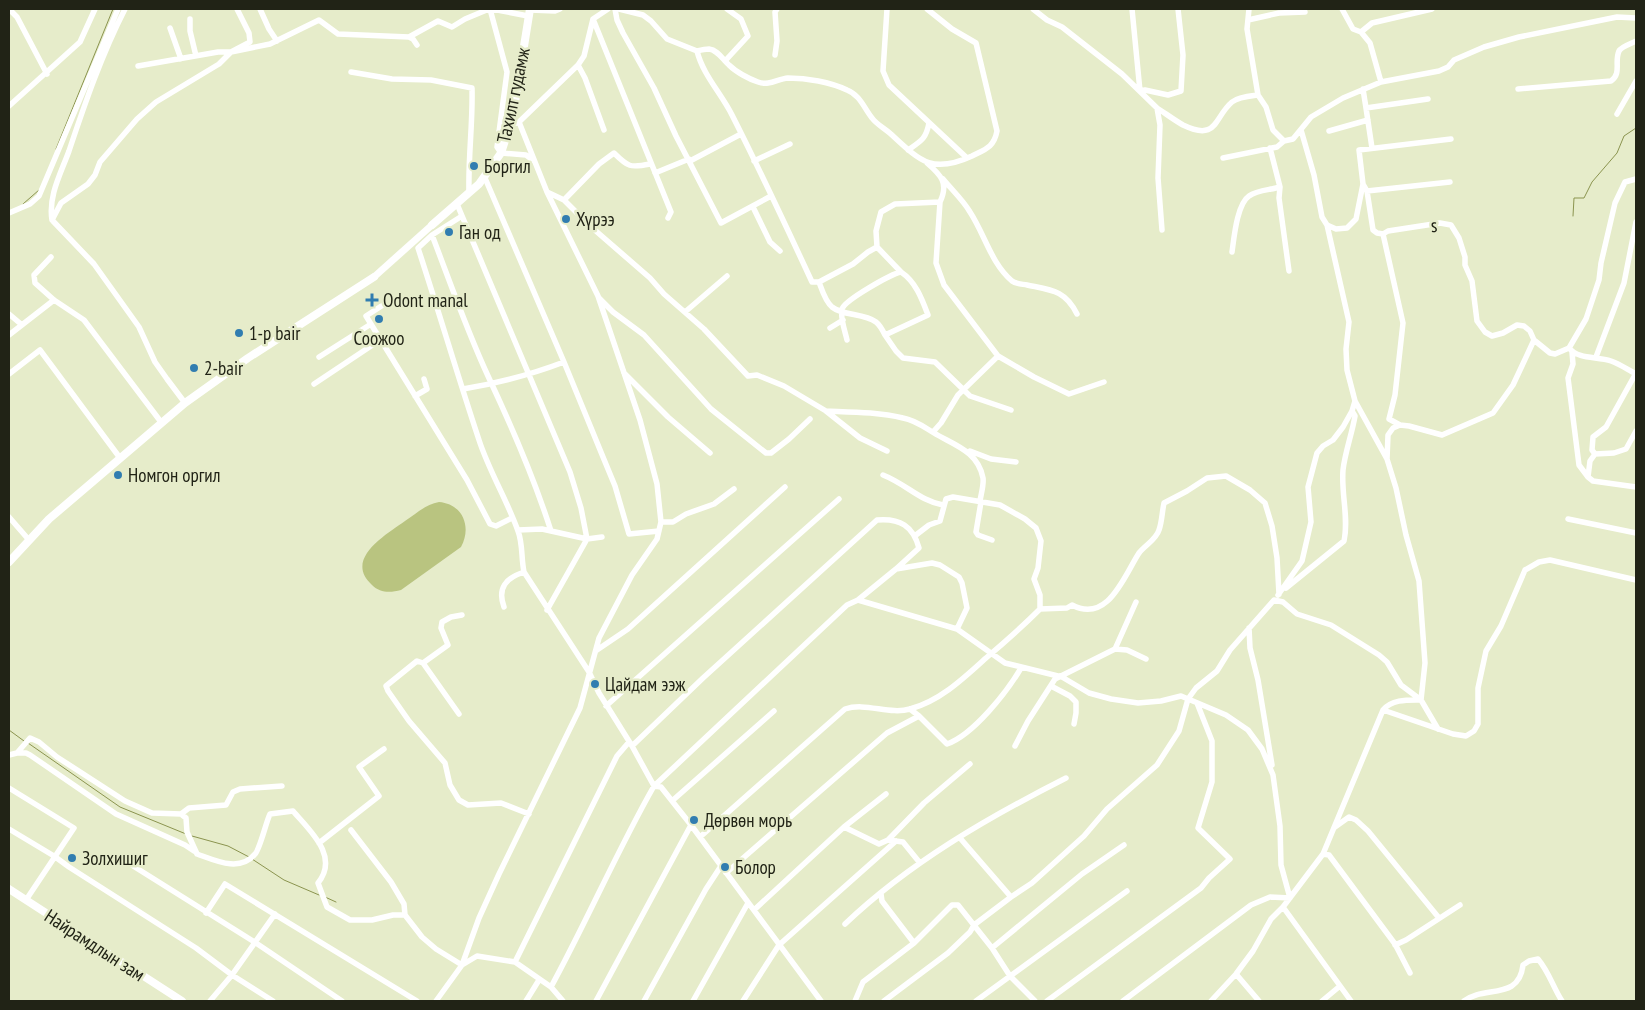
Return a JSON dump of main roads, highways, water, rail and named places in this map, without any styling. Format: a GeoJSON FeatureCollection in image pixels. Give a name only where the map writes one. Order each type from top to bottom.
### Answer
{"type":"FeatureCollection","features":[{"type":"Feature","properties":{"kind":"main road","name":"Тахилт гудамж"},"geometry":{"type":"LineString","coordinates":[[432,225],[484,178],[501,152],[510,125],[529,12]]}},
{"type":"Feature","properties":{"kind":"main road"},"geometry":{"type":"LineString","coordinates":[[9,562],[49,519],[185,403],[255,354],[374,277]]}},
{"type":"Feature","properties":{"kind":"main road","name":"Найрамдлын зам"},"geometry":{"type":"LineString","coordinates":[[9,889],[182,1001]]}},
{"type":"Feature","properties":{"kind":"waterway"},"geometry":{"type":"LineString","coordinates":[[56,149],[113,9]]}},
{"type":"Feature","properties":{"kind":"waterway"},"geometry":{"type":"LineString","coordinates":[[1573,216],[1574,198],[1584,198],[1592,182],[1617,153],[1624,136],[1636,128]]}},
{"type":"Feature","properties":{"kind":"waterway"},"geometry":{"type":"LineString","coordinates":[[23,204],[39,190]]}},
{"type":"Feature","properties":{"kind":"waterway"},"geometry":{"type":"LineString","coordinates":[[9,730],[24,741]]}},
{"type":"Feature","properties":{"kind":"waterway"},"geometry":{"type":"LineString","coordinates":[[28,743],[120,807],[186,834]]}},
{"type":"Feature","properties":{"kind":"waterway"},"geometry":{"type":"LineString","coordinates":[[192,836],[228,846],[249,857]]}},
{"type":"Feature","properties":{"kind":"waterway"},"geometry":{"type":"LineString","coordinates":[[252,859],[284,880],[319,895]]}},
{"type":"Feature","properties":{"kind":"waterway"},"geometry":{"type":"LineString","coordinates":[[325,897],[336,902]]}},
{"type":"Feature","properties":{"kind":"place","name":"Боргил"},"geometry":{"type":"Point","coordinates":[474,166]}},
{"type":"Feature","properties":{"kind":"place","name":"Хүрээ"},"geometry":{"type":"Point","coordinates":[566,219]}},
{"type":"Feature","properties":{"kind":"place","name":"Ган од"},"geometry":{"type":"Point","coordinates":[449,232]}},
{"type":"Feature","properties":{"kind":"place","name":"Odont manal"},"geometry":{"type":"Point","coordinates":[372,300]}},
{"type":"Feature","properties":{"kind":"place","name":"Соожоо"},"geometry":{"type":"Point","coordinates":[379,319]}},
{"type":"Feature","properties":{"kind":"place","name":"1-p bair"},"geometry":{"type":"Point","coordinates":[239,333]}},
{"type":"Feature","properties":{"kind":"place","name":"2-bair"},"geometry":{"type":"Point","coordinates":[194,368]}},
{"type":"Feature","properties":{"kind":"place","name":"Номгон оргил"},"geometry":{"type":"Point","coordinates":[118,475]}},
{"type":"Feature","properties":{"kind":"place","name":"Цайдам ээж"},"geometry":{"type":"Point","coordinates":[595,684]}},
{"type":"Feature","properties":{"kind":"place","name":"Дөрвөн морь"},"geometry":{"type":"Point","coordinates":[694,820]}},
{"type":"Feature","properties":{"kind":"place","name":"Золхишиг"},"geometry":{"type":"Point","coordinates":[72,858]}},
{"type":"Feature","properties":{"kind":"place","name":"Болор"},"geometry":{"type":"Point","coordinates":[725,867]}}]}
